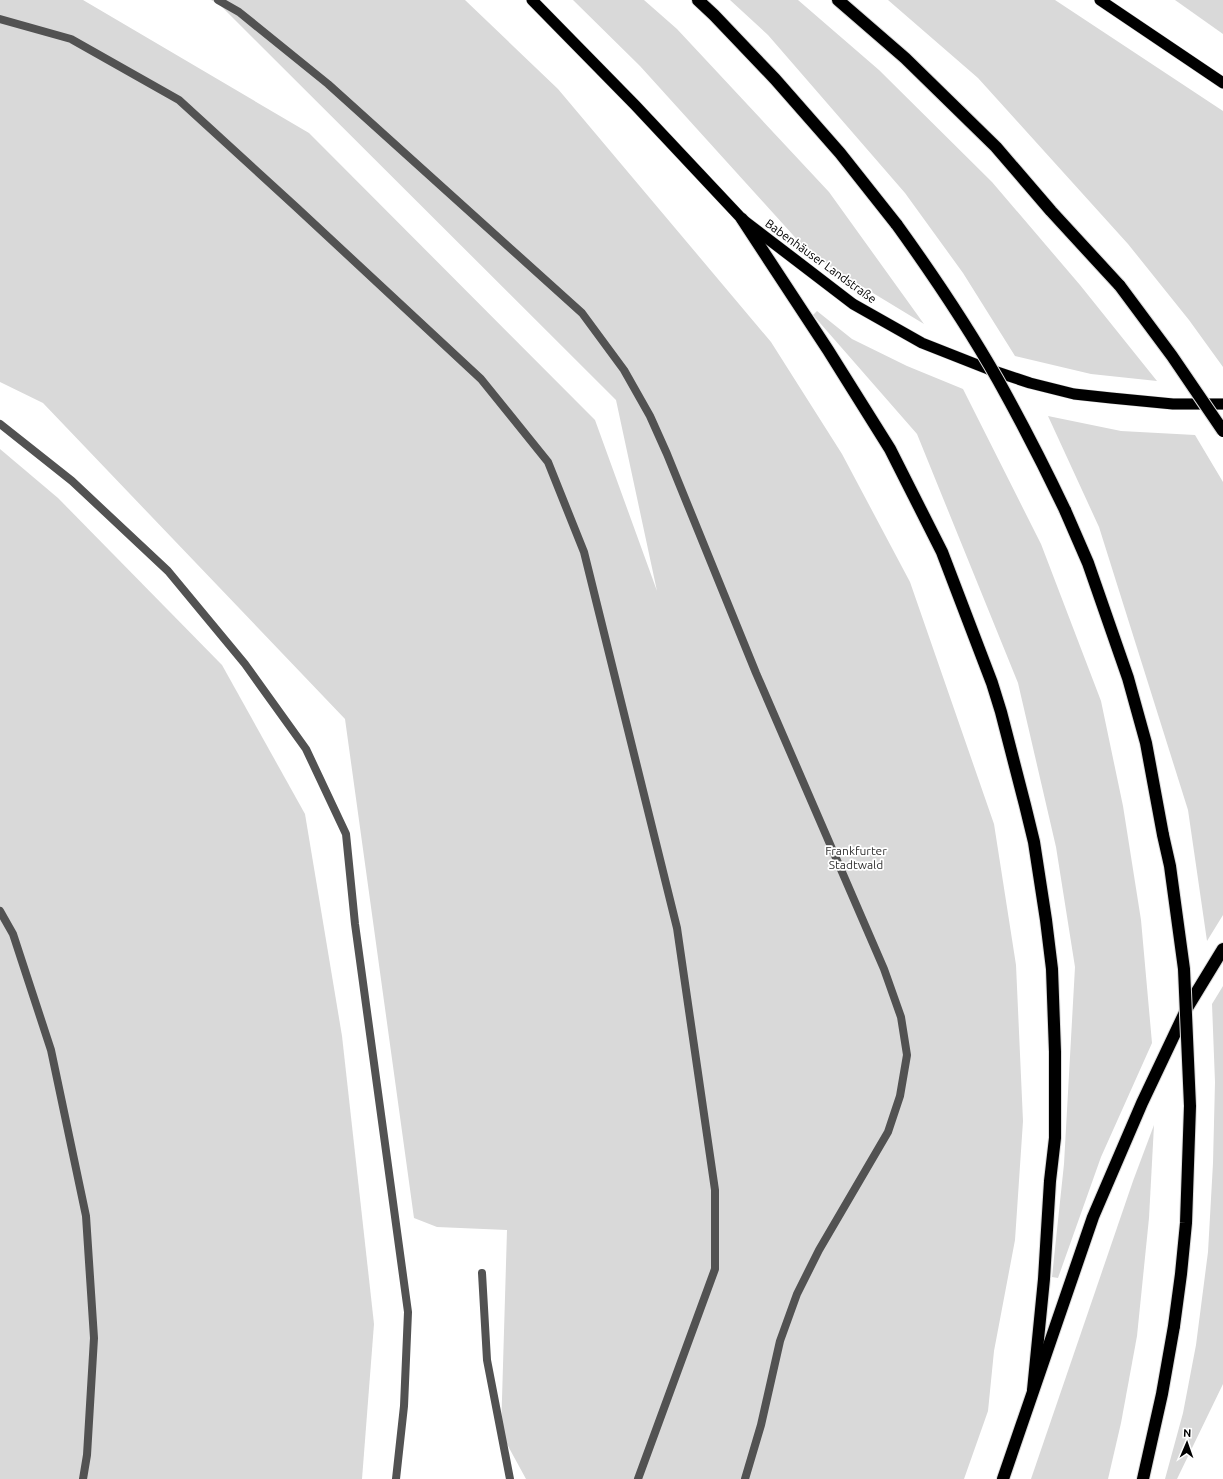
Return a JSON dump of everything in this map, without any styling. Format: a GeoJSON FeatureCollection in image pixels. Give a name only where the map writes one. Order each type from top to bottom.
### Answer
{"type":"FeatureCollection","features":[{"type":"Feature","properties":{"kind":"highway","name":"Babenhäuser Landstraße"},"geometry":{"type":"LineString","coordinates":[[532,0],[635,105],[742,219],[853,304],[922,343],[988,369],[1030,383],[1074,394],[1165,403],[1223,404]]}},
{"type":"Feature","properties":{"kind":"highway"},"geometry":{"type":"LineString","coordinates":[[698,0],[775,79],[810,119],[897,225],[928,268],[998,379],[1065,510],[1088,563],[1128,678],[1146,743],[1170,866],[1184,969],[1190,1106],[1186,1222],[1181,1274],[1174,1326],[1162,1394],[1143,1479]]}},
{"type":"Feature","properties":{"kind":"highway"},"geometry":{"type":"LineString","coordinates":[[838,0],[905,58],[996,147],[1051,211],[1120,286],[1172,356],[1223,431]]}},
{"type":"Feature","properties":{"kind":"highway"},"geometry":{"type":"LineString","coordinates":[[1100,0],[1223,83]]}},
{"type":"Feature","properties":{"kind":"highway"},"geometry":{"type":"LineString","coordinates":[[742,219],[828,350],[890,449],[942,552],[1002,712],[1034,842],[1046,920],[1052,976],[1055,1052],[1055,1138],[1050,1180],[1044,1278],[1033,1390]]}},
{"type":"Feature","properties":{"kind":"highway"},"geometry":{"type":"LineString","coordinates":[[1003,1479],[1094,1217],[1142,1103],[1187,1008],[1223,949]]}},
{"type":"Feature","properties":{"kind":"lane"},"geometry":{"type":"LineString","coordinates":[[218,0],[239,12],[328,84],[582,313],[624,370],[650,416],[667,454],[756,673],[884,969],[901,1017],[907,1054],[900,1096],[888,1132],[819,1250],[797,1294],[780,1340],[761,1425],[746,1479]]}},
{"type":"Feature","properties":{"kind":"lane"},"geometry":{"type":"LineString","coordinates":[[0,19],[71,39],[179,100],[480,379],[548,462],[584,552],[677,928],[715,1190],[716,1269],[638,1479]]}},
{"type":"Feature","properties":{"kind":"lane"},"geometry":{"type":"LineString","coordinates":[[0,424],[72,481],[168,571],[245,664],[306,749],[346,834],[356,932],[408,1312],[404,1406],[396,1479]]}},
{"type":"Feature","properties":{"kind":"lane"},"geometry":{"type":"LineString","coordinates":[[0,911],[13,934],[52,1050],[86,1216],[94,1338],[87,1456],[83,1479]]}},
{"type":"Feature","properties":{"kind":"lane"},"geometry":{"type":"LineString","coordinates":[[482,1273],[487,1360],[510,1479]]}},
{"type":"Feature","properties":{"kind":"green space","name":"Frankfurter Stadtwald"},"geometry":{"type":"Polygon","coordinates":[[[0,0],[83,0],[309,133],[595,420],[657,591],[616,400],[220,5],[211,0],[465,0],[558,89],[771,342],[842,454],[910,582],[994,824],[1016,965],[1023,1121],[1015,1240],[994,1351],[988,1411],[964,1479],[526,1479],[501,1433],[507,1230],[437,1227],[414,1218],[345,719],[43,403],[0,382],[0,0]]]}},
{"type":"Feature","properties":{"kind":"green space"},"geometry":{"type":"Polygon","coordinates":[[[573,0],[644,0],[677,29],[829,192],[924,324],[812,256],[640,66],[573,0]]]}},
{"type":"Feature","properties":{"kind":"green space"},"geometry":{"type":"Polygon","coordinates":[[[730,0],[798,0],[879,70],[992,182],[1080,285],[1157,381],[1091,374],[1015,356],[963,273],[905,193],[768,35],[730,0]]]}},
{"type":"Feature","properties":{"kind":"green space"},"geometry":{"type":"Polygon","coordinates":[[[888,0],[1055,0],[1223,111],[1223,367],[1189,320],[1128,244],[978,78],[888,0]]]}},
{"type":"Feature","properties":{"kind":"green space"},"geometry":{"type":"Polygon","coordinates":[[[1175,0],[1223,0],[1223,34],[1175,0]]]}},
{"type":"Feature","properties":{"kind":"green space"},"geometry":{"type":"Polygon","coordinates":[[[817,311],[852,339],[907,366],[963,389],[1041,544],[1101,701],[1123,806],[1141,920],[1152,1043],[1101,1157],[1058,1278],[1052,1277],[1064,1164],[1075,967],[1056,847],[1018,683],[917,434],[813,315],[817,311]]]}},
{"type":"Feature","properties":{"kind":"green space"},"geometry":{"type":"Polygon","coordinates":[[[1048,416],[1121,431],[1195,435],[1223,482],[1223,915],[1207,941],[1188,810],[1099,527],[1048,416]]]}},
{"type":"Feature","properties":{"kind":"green space"},"geometry":{"type":"Polygon","coordinates":[[[0,449],[58,498],[222,665],[305,814],[342,1036],[374,1324],[362,1479],[0,1479],[0,449]]]}},
{"type":"Feature","properties":{"kind":"green space"},"geometry":{"type":"Polygon","coordinates":[[[1223,986],[1223,1384],[1177,1479],[1165,1479],[1183,1413],[1196,1345],[1208,1252],[1213,1163],[1215,1082],[1212,1004],[1223,986]]]}},
{"type":"Feature","properties":{"kind":"green space"},"geometry":{"type":"Polygon","coordinates":[[[1154,1125],[1149,1218],[1137,1336],[1121,1423],[1108,1479],[1031,1479],[1133,1181],[1154,1125]]]}}]}
